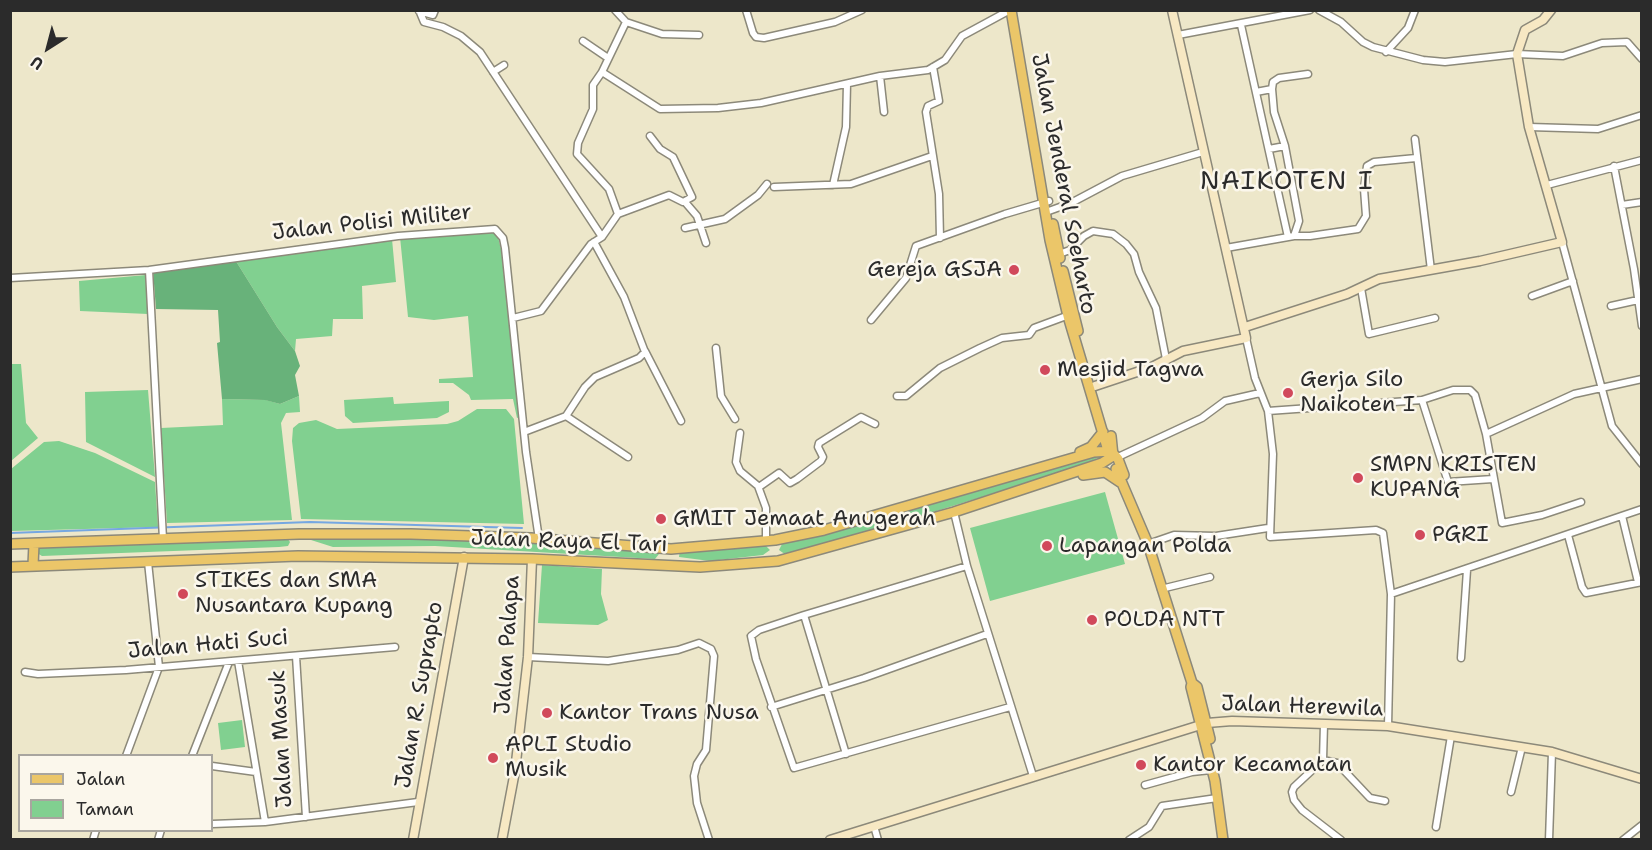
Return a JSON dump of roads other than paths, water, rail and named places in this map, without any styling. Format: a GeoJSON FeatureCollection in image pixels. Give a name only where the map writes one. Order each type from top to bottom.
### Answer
{"type":"FeatureCollection","features":[{"type":"Feature","properties":{"kind":"main road","name":"Jalan Jenderal Soeharto"},"geometry":{"type":"LineString","coordinates":[[1011,10],[1047,207],[1071,314],[1113,455],[1148,544],[1192,683],[1197,687],[1204,723]]}},
{"type":"Feature","properties":{"kind":"main road","name":"Jalan Jenderal Soeharto"},"geometry":{"type":"LineString","coordinates":[[1017,10],[1030,110]]}},
{"type":"Feature","properties":{"kind":"main road","name":"Jalan Jenderal Soeharto"},"geometry":{"type":"LineString","coordinates":[[1047,207],[1071,314],[1095,386],[1107,434]]}},
{"type":"Feature","properties":{"kind":"main road"},"geometry":{"type":"LineString","coordinates":[[1055,461],[1091,447],[1107,434]]}},
{"type":"Feature","properties":{"kind":"main road","name":"Jalan Raya El Tari"},"geometry":{"type":"LineString","coordinates":[[10,544],[163,536],[411,534],[538,539],[671,549],[770,541],[878,514],[1055,461],[1113,455]]}},
{"type":"Feature","properties":{"kind":"main road","name":"Jalan Raya El Tari"},"geometry":{"type":"LineString","coordinates":[[10,567],[298,556],[464,557],[671,566],[728,566],[778,561],[954,512],[1058,479],[1113,455]]}},
{"type":"Feature","properties":{"kind":"main road"},"geometry":{"type":"LineString","coordinates":[[1058,479],[1101,472],[1125,481]]}},
{"type":"Feature","properties":{"kind":"main road"},"geometry":{"type":"LineString","coordinates":[[298,556],[299,534]]}},
{"type":"Feature","properties":{"kind":"main road"},"geometry":{"type":"LineString","coordinates":[[770,541],[778,561]]}},
{"type":"Feature","properties":{"kind":"main road"},"geometry":{"type":"LineString","coordinates":[[33,565],[34,543]]}},
{"type":"Feature","properties":{"kind":"main road"},"geometry":{"type":"LineString","coordinates":[[671,549],[671,566]]}},
{"type":"Feature","properties":{"kind":"main road"},"geometry":{"type":"LineString","coordinates":[[1204,723],[1211,770],[1215,781],[1222,840]]}},
{"type":"Feature","properties":{"kind":"main road"},"geometry":{"type":"LineString","coordinates":[[1204,723],[1217,773],[1215,781]]}},
{"type":"Feature","properties":{"kind":"street"},"geometry":{"type":"LineString","coordinates":[[615,10],[626,22],[662,34],[699,35]]}},
{"type":"Feature","properties":{"kind":"street"},"geometry":{"type":"LineString","coordinates":[[746,10],[753,33],[764,38],[835,22],[858,11]]}},
{"type":"Feature","properties":{"kind":"street"},"geometry":{"type":"LineString","coordinates":[[602,72],[657,108],[674,110],[761,103],[880,76],[933,68],[950,55],[962,36],[1011,10]]}},
{"type":"Feature","properties":{"kind":"street"},"geometry":{"type":"LineString","coordinates":[[1172,10],[1226,248],[1237,307],[1245,327],[1260,393],[1268,411],[1273,482],[1268,528],[1272,538],[1381,531],[1391,594],[1389,726]]}},
{"type":"Feature","properties":{"kind":"street"},"geometry":{"type":"LineString","coordinates":[[1178,34],[1241,25],[1310,10]]}},
{"type":"Feature","properties":{"kind":"street"},"geometry":{"type":"LineString","coordinates":[[1319,10],[1341,22],[1363,42],[1386,52],[1445,62],[1517,54],[1563,56],[1602,43],[1627,42],[1641,59]]}},
{"type":"Feature","properties":{"kind":"street"},"geometry":{"type":"LineString","coordinates":[[1386,52],[1408,28],[1415,10]]}},
{"type":"Feature","properties":{"kind":"street"},"geometry":{"type":"LineString","coordinates":[[1551,10],[1543,20],[1525,30],[1517,54],[1529,127],[1613,429],[1641,464]]}},
{"type":"Feature","properties":{"kind":"street"},"geometry":{"type":"LineString","coordinates":[[435,12],[419,11],[424,22],[443,27],[472,44],[602,237]]}},
{"type":"Feature","properties":{"kind":"street"},"geometry":{"type":"LineString","coordinates":[[618,214],[609,189],[577,154],[578,143],[593,109],[593,85],[602,72],[626,22]]}},
{"type":"Feature","properties":{"kind":"street"},"geometry":{"type":"LineString","coordinates":[[1241,25],[1278,193],[1291,236]]}},
{"type":"Feature","properties":{"kind":"street"},"geometry":{"type":"LineString","coordinates":[[583,41],[608,58]]}},
{"type":"Feature","properties":{"kind":"street"},"geometry":{"type":"LineString","coordinates":[[493,72],[504,66]]}},
{"type":"Feature","properties":{"kind":"street"},"geometry":{"type":"LineString","coordinates":[[933,68],[939,101],[928,106],[926,112],[940,208],[940,238]]}},
{"type":"Feature","properties":{"kind":"street"},"geometry":{"type":"LineString","coordinates":[[1291,236],[1299,221],[1285,146],[1274,112],[1272,89],[1273,82],[1279,78],[1308,74]]}},
{"type":"Feature","properties":{"kind":"street"},"geometry":{"type":"LineString","coordinates":[[880,76],[884,112]]}},
{"type":"Feature","properties":{"kind":"street"},"geometry":{"type":"LineString","coordinates":[[833,185],[846,127],[847,84]]}},
{"type":"Feature","properties":{"kind":"street"},"geometry":{"type":"LineString","coordinates":[[1256,92],[1272,89]]}},
{"type":"Feature","properties":{"kind":"street"},"geometry":{"type":"LineString","coordinates":[[1529,127],[1598,129],[1641,116]]}},
{"type":"Feature","properties":{"kind":"street"},"geometry":{"type":"LineString","coordinates":[[650,136],[660,148],[673,157],[692,195],[685,202]]}},
{"type":"Feature","properties":{"kind":"street"},"geometry":{"type":"LineString","coordinates":[[1415,139],[1431,270]]}},
{"type":"Feature","properties":{"kind":"street"},"geometry":{"type":"LineString","coordinates":[[1269,149],[1285,146]]}},
{"type":"Feature","properties":{"kind":"street"},"geometry":{"type":"LineString","coordinates":[[871,320],[906,278],[916,246],[1047,207],[1122,176],[1203,152]]}},
{"type":"Feature","properties":{"kind":"street"},"geometry":{"type":"LineString","coordinates":[[685,228],[725,219],[770,186],[851,184],[932,156]]}},
{"type":"Feature","properties":{"kind":"street"},"geometry":{"type":"LineString","coordinates":[[1226,248],[1291,236],[1325,235],[1361,227],[1366,216],[1364,189],[1367,166],[1374,162],[1416,158]]}},
{"type":"Feature","properties":{"kind":"street"},"geometry":{"type":"LineString","coordinates":[[1547,185],[1641,160]]}},
{"type":"Feature","properties":{"kind":"street"},"geometry":{"type":"LineString","coordinates":[[1614,166],[1634,269],[1641,326]]}},
{"type":"Feature","properties":{"kind":"street"},"geometry":{"type":"LineString","coordinates":[[1278,193],[1293,190]]}},
{"type":"Feature","properties":{"kind":"street"},"geometry":{"type":"LineString","coordinates":[[513,318],[541,311],[618,214],[669,195],[685,202],[694,210],[702,224],[706,243]]}},
{"type":"Feature","properties":{"kind":"street"},"geometry":{"type":"LineString","coordinates":[[1622,205],[1641,202]]}},
{"type":"Feature","properties":{"kind":"street","name":"Jalan Polisi Militer"},"geometry":{"type":"LineString","coordinates":[[10,278],[148,270],[398,236],[489,228],[499,232],[503,238],[538,539]]}},
{"type":"Feature","properties":{"kind":"street"},"geometry":{"type":"LineString","coordinates":[[1059,254],[1070,250],[1084,236],[1093,231],[1113,234],[1126,244],[1134,254],[1138,272],[1156,308],[1166,359]]}},
{"type":"Feature","properties":{"kind":"street"},"geometry":{"type":"LineString","coordinates":[[594,242],[624,297],[644,350],[681,421]]}},
{"type":"Feature","properties":{"kind":"street"},"geometry":{"type":"LineString","coordinates":[[1245,327],[1361,288],[1379,279],[1562,242]]}},
{"type":"Feature","properties":{"kind":"street"},"geometry":{"type":"LineString","coordinates":[[1634,269],[1641,267]]}},
{"type":"Feature","properties":{"kind":"street"},"geometry":{"type":"LineString","coordinates":[[148,270],[163,536]]}},
{"type":"Feature","properties":{"kind":"street"},"geometry":{"type":"LineString","coordinates":[[1532,296],[1573,281]]}},
{"type":"Feature","properties":{"kind":"street"},"geometry":{"type":"LineString","coordinates":[[1361,288],[1370,334],[1435,318]]}},
{"type":"Feature","properties":{"kind":"street"},"geometry":{"type":"LineString","coordinates":[[1611,306],[1638,300]]}},
{"type":"Feature","properties":{"kind":"street"},"geometry":{"type":"LineString","coordinates":[[897,396],[906,396],[940,368],[980,348],[1002,338],[1029,335],[1034,328],[1071,314]]}},
{"type":"Feature","properties":{"kind":"street"},"geometry":{"type":"LineString","coordinates":[[1095,386],[1141,372],[1166,359],[1198,347],[1246,338]]}},
{"type":"Feature","properties":{"kind":"street"},"geometry":{"type":"LineString","coordinates":[[716,348],[721,396],[735,419]]}},
{"type":"Feature","properties":{"kind":"street"},"geometry":{"type":"LineString","coordinates":[[524,432],[567,416],[595,377],[639,358],[644,350]]}},
{"type":"Feature","properties":{"kind":"street"},"geometry":{"type":"LineString","coordinates":[[1486,434],[1552,402],[1601,387],[1641,379]]}},
{"type":"Feature","properties":{"kind":"street"},"geometry":{"type":"LineString","coordinates":[[1268,411],[1422,400],[1453,390],[1470,390],[1475,395],[1486,434],[1502,523],[1581,502]]}},
{"type":"Feature","properties":{"kind":"street"},"geometry":{"type":"LineString","coordinates":[[1113,455],[1202,417],[1225,401],[1260,393]]}},
{"type":"Feature","properties":{"kind":"street"},"geometry":{"type":"LineString","coordinates":[[1422,400],[1448,482],[1493,479]]}},
{"type":"Feature","properties":{"kind":"street"},"geometry":{"type":"LineString","coordinates":[[567,416],[628,457]]}},
{"type":"Feature","properties":{"kind":"street"},"geometry":{"type":"LineString","coordinates":[[759,487],[779,473],[790,483],[797,479],[821,461],[823,457],[818,447],[819,443],[861,417],[875,424]]}},
{"type":"Feature","properties":{"kind":"street"},"geometry":{"type":"LineString","coordinates":[[740,433],[736,462],[740,471],[759,487],[766,508],[770,541]]}},
{"type":"Feature","properties":{"kind":"street"},"geometry":{"type":"LineString","coordinates":[[1391,594],[1467,570],[1641,508]]}},
{"type":"Feature","properties":{"kind":"street"},"geometry":{"type":"LineString","coordinates":[[954,512],[987,634],[1033,777]]}},
{"type":"Feature","properties":{"kind":"street"},"geometry":{"type":"LineString","coordinates":[[1568,535],[1582,587],[1586,593],[1640,582],[1622,516]]}},
{"type":"Feature","properties":{"kind":"street"},"geometry":{"type":"LineString","coordinates":[[1148,544],[1174,535],[1216,536],[1268,528]]}},
{"type":"Feature","properties":{"kind":"street","name":"Jalan R. Suprapto"},"geometry":{"type":"LineString","coordinates":[[413,840],[418,802],[464,557]]}},
{"type":"Feature","properties":{"kind":"street","name":"Jalan Palapa"},"geometry":{"type":"LineString","coordinates":[[502,840],[515,771],[528,657],[532,559]]}},
{"type":"Feature","properties":{"kind":"street"},"geometry":{"type":"LineString","coordinates":[[127,754],[159,667],[148,562]]}},
{"type":"Feature","properties":{"kind":"street"},"geometry":{"type":"LineString","coordinates":[[967,566],[759,630],[751,636],[771,707],[791,766],[818,763],[1010,707]]}},
{"type":"Feature","properties":{"kind":"street"},"geometry":{"type":"LineString","coordinates":[[1461,658],[1467,570]]}},
{"type":"Feature","properties":{"kind":"street"},"geometry":{"type":"LineString","coordinates":[[1161,589],[1210,577]]}},
{"type":"Feature","properties":{"kind":"street"},"geometry":{"type":"LineString","coordinates":[[804,615],[846,754]]}},
{"type":"Feature","properties":{"kind":"street"},"geometry":{"type":"LineString","coordinates":[[771,707],[827,690],[987,634]]}},
{"type":"Feature","properties":{"kind":"street"},"geometry":{"type":"LineString","coordinates":[[528,657],[608,661],[678,650],[699,643],[711,649],[714,656],[706,750],[697,764],[694,776],[697,803],[709,840]]}},
{"type":"Feature","properties":{"kind":"street","name":"Jalan Hati Suci"},"geometry":{"type":"LineString","coordinates":[[25,672],[38,674],[159,667],[395,647]]}},
{"type":"Feature","properties":{"kind":"street","name":"Jalan Masuk"},"geometry":{"type":"LineString","coordinates":[[213,824],[265,822],[306,817],[296,656]]}},
{"type":"Feature","properties":{"kind":"street","name":"Jalan Masuk"},"geometry":{"type":"LineString","coordinates":[[238,661],[265,822]]}},
{"type":"Feature","properties":{"kind":"street"},"geometry":{"type":"LineString","coordinates":[[193,754],[229,662]]}},
{"type":"Feature","properties":{"kind":"street","name":"Jalan Herewila"},"geometry":{"type":"LineString","coordinates":[[830,840],[1204,723],[1389,726],[1552,752],[1641,779]]}},
{"type":"Feature","properties":{"kind":"street"},"geometry":{"type":"LineString","coordinates":[[1324,724],[1323,760],[1293,788],[1292,796],[1302,810],[1341,840]]}},
{"type":"Feature","properties":{"kind":"street"},"geometry":{"type":"LineString","coordinates":[[1436,827],[1451,736]]}},
{"type":"Feature","properties":{"kind":"street"},"geometry":{"type":"LineString","coordinates":[[1511,792],[1522,747]]}},
{"type":"Feature","properties":{"kind":"street"},"geometry":{"type":"LineString","coordinates":[[1549,840],[1552,752]]}},
{"type":"Feature","properties":{"kind":"street"},"geometry":{"type":"LineString","coordinates":[[1323,760],[1337,763],[1370,798],[1385,801]]}},
{"type":"Feature","properties":{"kind":"street","name":"Jalan Masuk"},"geometry":{"type":"LineString","coordinates":[[213,766],[256,772]]}},
{"type":"Feature","properties":{"kind":"street"},"geometry":{"type":"LineString","coordinates":[[1145,785],[1192,772],[1211,770]]}},
{"type":"Feature","properties":{"kind":"street"},"geometry":{"type":"LineString","coordinates":[[1134,839],[1149,827],[1162,806],[1217,798]]}},
{"type":"Feature","properties":{"kind":"street"},"geometry":{"type":"LineString","coordinates":[[306,817],[418,802]]}},
{"type":"Feature","properties":{"kind":"street"},"geometry":{"type":"LineString","coordinates":[[1623,840],[1641,825]]}},
{"type":"Feature","properties":{"kind":"street"},"geometry":{"type":"LineString","coordinates":[[874,826],[878,840]]}},
{"type":"Feature","properties":{"kind":"waterway"},"geometry":{"type":"LineString","coordinates":[[10,533],[310,522],[522,528]]}},
{"type":"Feature","properties":{"kind":"place","name":"Gereja GSJA"},"geometry":{"type":"Point","coordinates":[1014,270]}},
{"type":"Feature","properties":{"kind":"place","name":"Mesjid Tagwa"},"geometry":{"type":"Point","coordinates":[1045,370]}},
{"type":"Feature","properties":{"kind":"place","name":"Gerja Silo Naikoten I"},"geometry":{"type":"Point","coordinates":[1288,393]}},
{"type":"Feature","properties":{"kind":"place","name":"SMPN KRISTEN KUPANG"},"geometry":{"type":"Point","coordinates":[1358,478]}},
{"type":"Feature","properties":{"kind":"place","name":"GMIT Jemaat Anugerah"},"geometry":{"type":"Point","coordinates":[661,519]}},
{"type":"Feature","properties":{"kind":"place","name":"PGRI"},"geometry":{"type":"Point","coordinates":[1420,535]}},
{"type":"Feature","properties":{"kind":"place","name":"Lapangan Polda"},"geometry":{"type":"Point","coordinates":[1047,546]}},
{"type":"Feature","properties":{"kind":"place","name":"STIKES dan SMA Nusantara Kupang"},"geometry":{"type":"Point","coordinates":[183,594]}},
{"type":"Feature","properties":{"kind":"place","name":"POLDA NTT"},"geometry":{"type":"Point","coordinates":[1092,620]}},
{"type":"Feature","properties":{"kind":"place","name":"Kantor Trans Nusa"},"geometry":{"type":"Point","coordinates":[547,713]}},
{"type":"Feature","properties":{"kind":"place","name":"APLI Studio Musik"},"geometry":{"type":"Point","coordinates":[493,758]}},
{"type":"Feature","properties":{"kind":"place","name":"Kantor Kecamatan"},"geometry":{"type":"Point","coordinates":[1141,765]}},
{"type":"Feature","properties":{"kind":"district","name":"NAIKOTEN I"},"geometry":{"type":"Point","coordinates":[1287,182]}}]}
